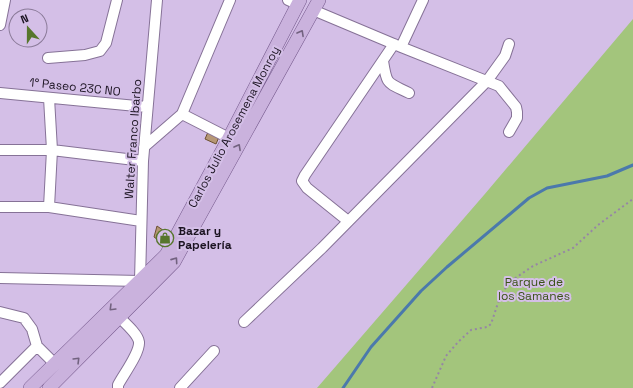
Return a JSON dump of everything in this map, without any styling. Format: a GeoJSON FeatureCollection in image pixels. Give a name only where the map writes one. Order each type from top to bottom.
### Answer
{"type":"FeatureCollection","features":[{"type":"Feature","properties":{"kind":"main road"},"geometry":{"type":"LineString","coordinates":[[295,4],[314,9]]}},
{"type":"Feature","properties":{"kind":"main road","name":"Carlos Julio Arosemena Monroy"},"geometry":{"type":"LineString","coordinates":[[49,388],[119,317],[166,255],[229,138],[295,4]]}},
{"type":"Feature","properties":{"kind":"main road","name":"Carlos Julio Arosemena Monroy"},"geometry":{"type":"LineString","coordinates":[[30,388],[144,284],[174,262],[314,9]]}},
{"type":"Feature","properties":{"kind":"street"},"geometry":{"type":"LineString","coordinates":[[0,25],[5,0]]}},
{"type":"Feature","properties":{"kind":"street"},"geometry":{"type":"LineString","coordinates":[[48,58],[85,56],[100,51],[106,44],[117,0]]}},
{"type":"Feature","properties":{"kind":"street","name":"Walter Franco Ibarbo"},"geometry":{"type":"LineString","coordinates":[[144,284],[142,221],[143,161],[157,0]]}},
{"type":"Feature","properties":{"kind":"street"},"geometry":{"type":"LineString","coordinates":[[144,147],[182,114],[230,0]]}},
{"type":"Feature","properties":{"kind":"street"},"geometry":{"type":"LineString","coordinates":[[348,221],[307,188],[302,181],[383,60],[397,46],[423,0]]}},
{"type":"Feature","properties":{"kind":"street"},"geometry":{"type":"LineString","coordinates":[[314,9],[397,46],[499,86],[516,107],[517,118],[509,132]]}},
{"type":"Feature","properties":{"kind":"street"},"geometry":{"type":"LineString","coordinates":[[244,322],[348,221],[487,81],[505,56],[509,44]]}},
{"type":"Feature","properties":{"kind":"street"},"geometry":{"type":"LineString","coordinates":[[383,60],[386,79],[389,83],[409,93]]}},
{"type":"Feature","properties":{"kind":"street","name":"1° Paseo 23C NO"},"geometry":{"type":"LineString","coordinates":[[0,93],[147,107]]}},
{"type":"Feature","properties":{"kind":"street"},"geometry":{"type":"LineString","coordinates":[[49,98],[52,150],[49,207]]}},
{"type":"Feature","properties":{"kind":"street"},"geometry":{"type":"LineString","coordinates":[[182,114],[229,138]]}},
{"type":"Feature","properties":{"kind":"street"},"geometry":{"type":"LineString","coordinates":[[0,150],[52,150],[143,161]]}},
{"type":"Feature","properties":{"kind":"street"},"geometry":{"type":"LineString","coordinates":[[0,207],[49,207],[142,221]]}},
{"type":"Feature","properties":{"kind":"street"},"geometry":{"type":"LineString","coordinates":[[0,278],[144,284]]}},
{"type":"Feature","properties":{"kind":"street"},"geometry":{"type":"LineString","coordinates":[[0,312],[24,318],[32,329],[37,346],[55,364]]}},
{"type":"Feature","properties":{"kind":"street"},"geometry":{"type":"LineString","coordinates":[[118,388],[118,385],[132,361],[139,343],[138,339],[128,325],[119,317]]}},
{"type":"Feature","properties":{"kind":"street"},"geometry":{"type":"LineString","coordinates":[[0,384],[37,346]]}},
{"type":"Feature","properties":{"kind":"street"},"geometry":{"type":"LineString","coordinates":[[180,388],[214,351]]}},
{"type":"Feature","properties":{"kind":"path"},"geometry":{"type":"LineString","coordinates":[[432,388],[446,356],[458,342],[471,330],[487,327],[491,324],[502,294],[512,281],[532,266],[573,248],[598,225],[633,199]]}},
{"type":"Feature","properties":{"kind":"green space","name":"Parque de los Samanes"},"geometry":{"type":"Polygon","coordinates":[[[633,19],[633,388],[317,388],[484,195],[633,19]]]}},
{"type":"Feature","properties":{"kind":"building"},"geometry":{"type":"Polygon","coordinates":[[[208,132],[219,137],[216,144],[205,139],[208,132]]]}},
{"type":"Feature","properties":{"kind":"building"},"geometry":{"type":"Polygon","coordinates":[[[157,226],[170,235],[164,244],[154,237],[157,226]]]}},
{"type":"Feature","properties":{"kind":"waterway"},"geometry":{"type":"LineString","coordinates":[[343,388],[371,347],[421,291],[447,267],[529,198],[547,188],[607,176],[633,165]]}},
{"type":"Feature","properties":{"kind":"place","name":"Bazar y Papelería"},"geometry":{"type":"Point","coordinates":[165,238]}}]}
